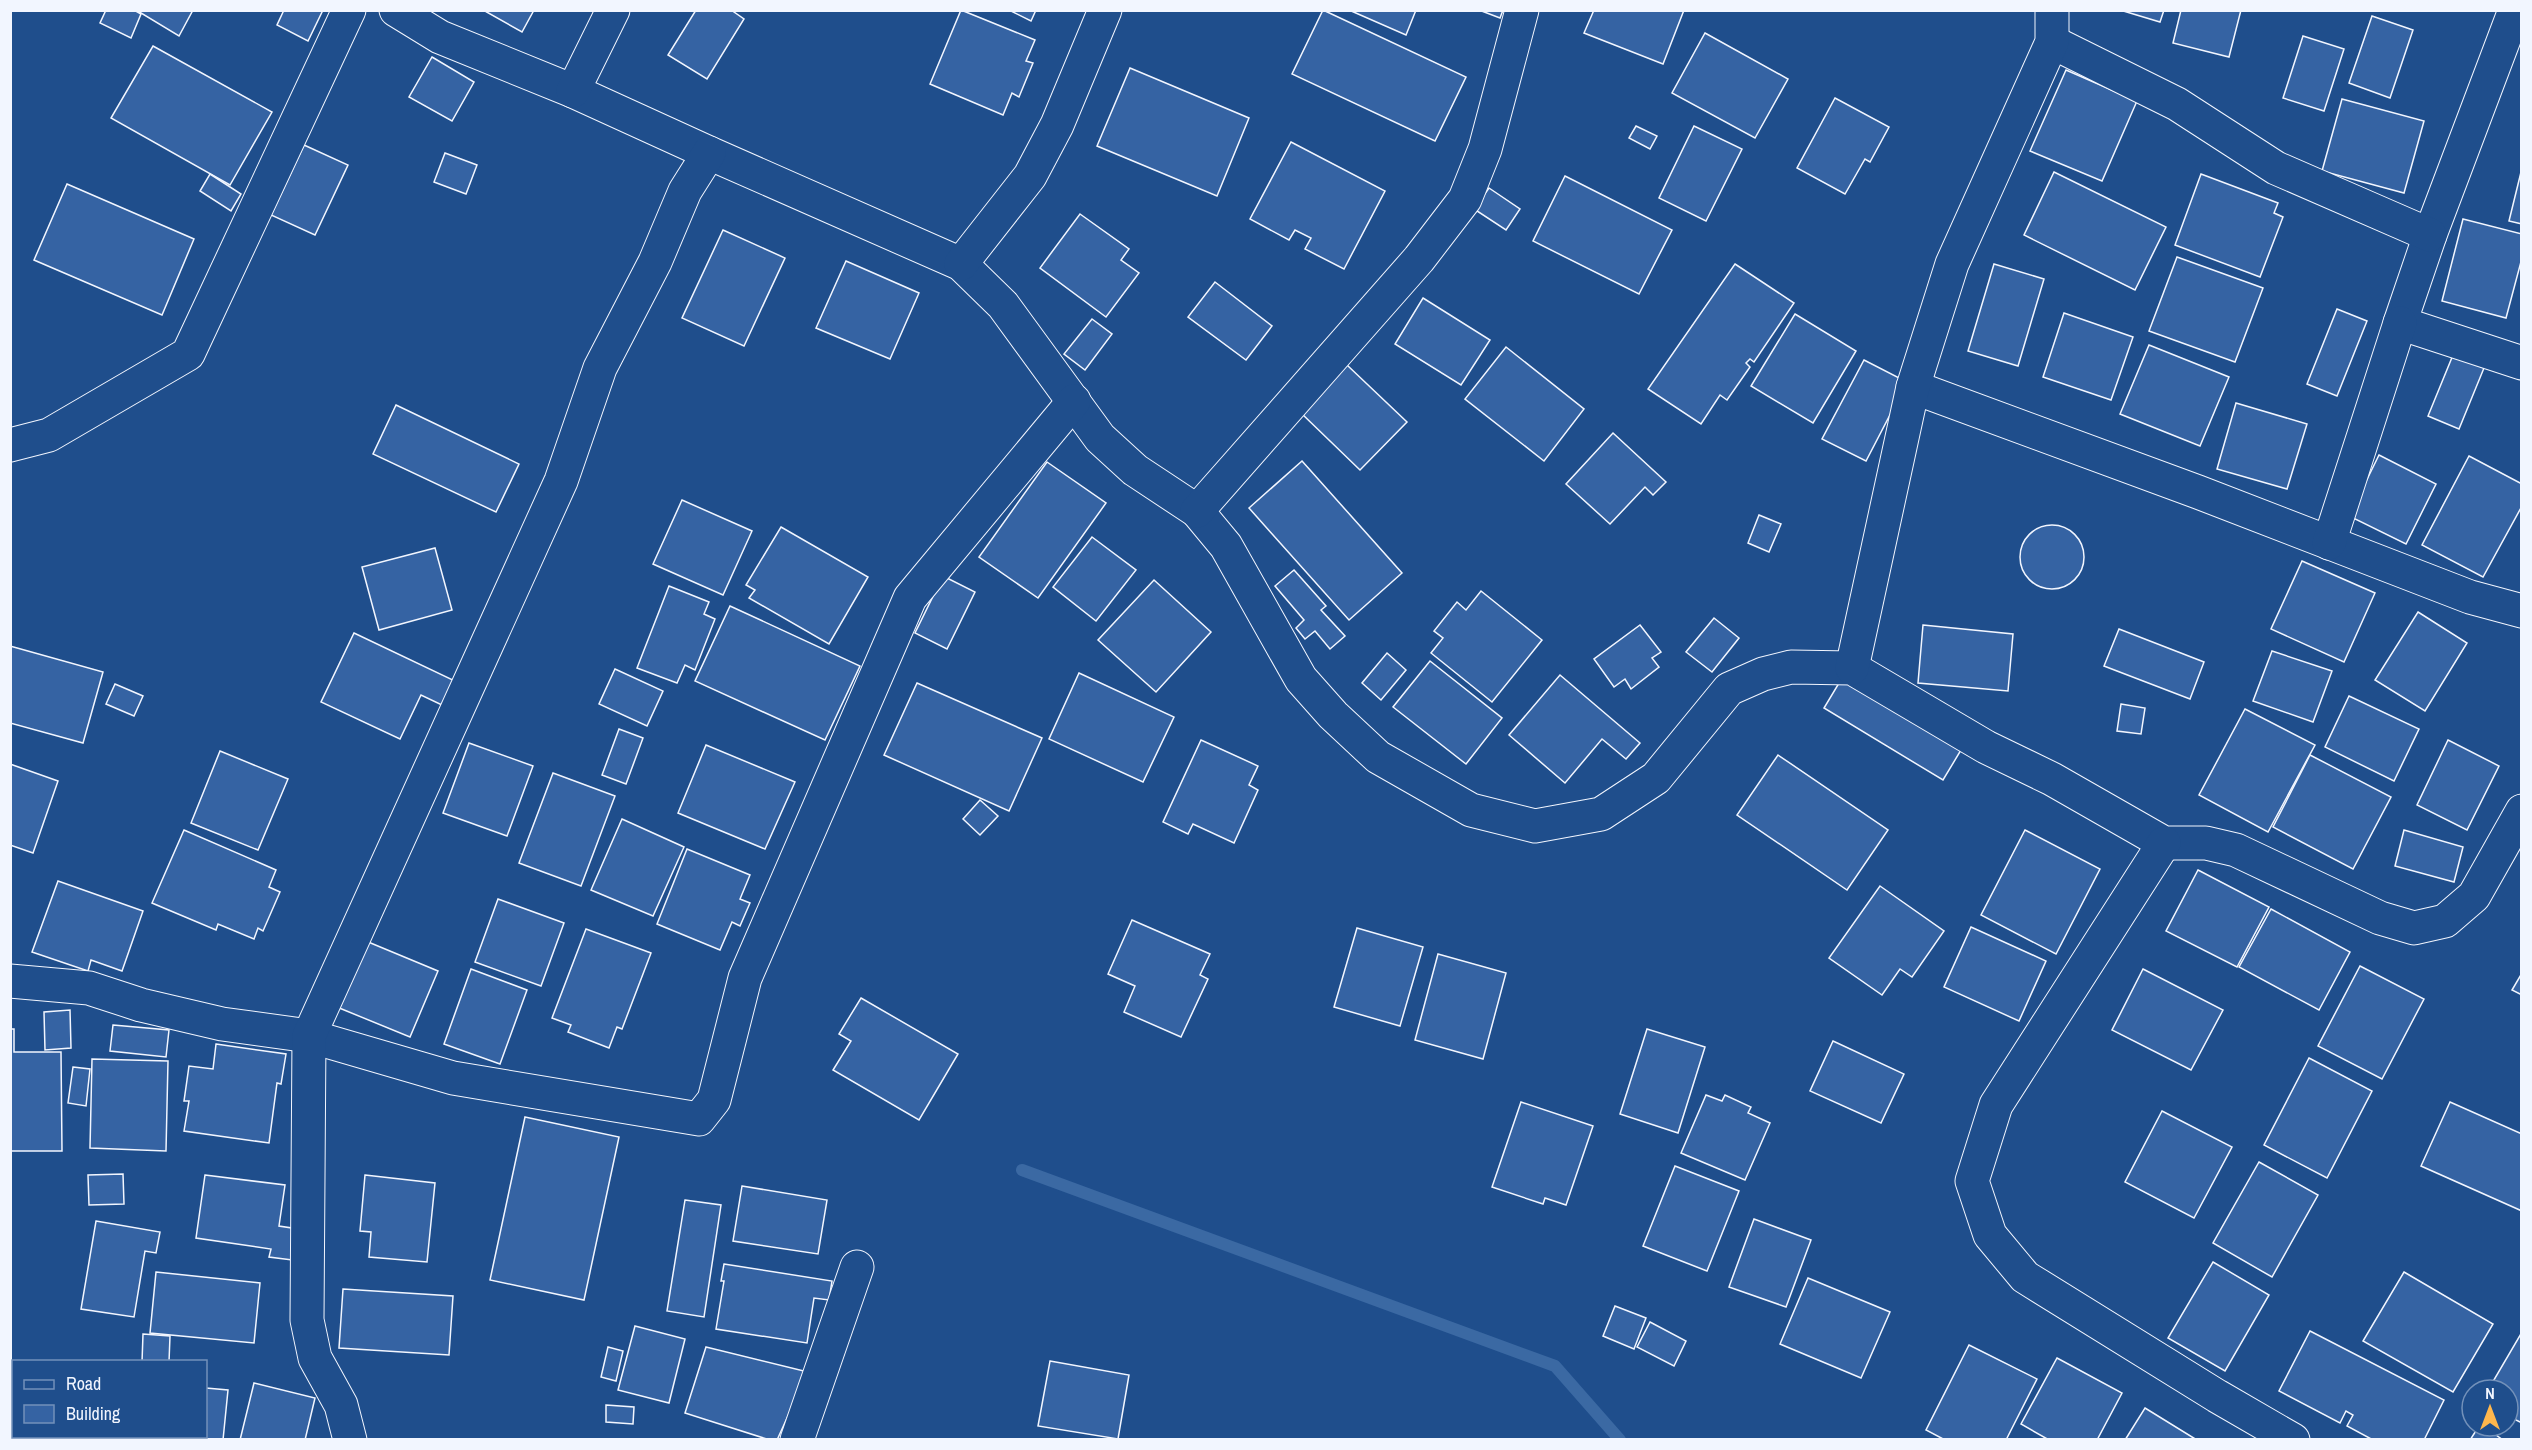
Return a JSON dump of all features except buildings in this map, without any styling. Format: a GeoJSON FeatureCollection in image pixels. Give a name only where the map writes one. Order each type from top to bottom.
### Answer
{"type":"FeatureCollection","features":[{"type":"Feature","properties":{"kind":"street"},"geometry":{"type":"LineString","coordinates":[[10,445],[49,435],[188,354],[349,10]]}},
{"type":"Feature","properties":{"kind":"street"},"geometry":{"type":"LineString","coordinates":[[396,10],[440,37],[573,91],[961,264],[1003,304],[1100,438],[1135,470],[1197,511],[1226,546],[1301,679],[1333,715],[1378,757],[1471,810],[1535,826],[1602,814],[1656,778],[1729,689],[1763,674],[1791,667],[1852,668],[1986,747],[2052,779],[2164,843],[2206,843],[2236,850],[2380,918],[2414,928],[2445,921],[2474,896],[2522,811]]}},
{"type":"Feature","properties":{"kind":"street"},"geometry":{"type":"LineString","coordinates":[[573,91],[613,10]]}},
{"type":"Feature","properties":{"kind":"street"},"geometry":{"type":"LineString","coordinates":[[961,264],[1030,176],[1057,125],[1105,10]]}},
{"type":"Feature","properties":{"kind":"street"},"geometry":{"type":"LineString","coordinates":[[1197,511],[1419,259],[1465,199],[1485,149],[1522,10]]}},
{"type":"Feature","properties":{"kind":"street"},"geometry":{"type":"LineString","coordinates":[[2330,543],[2430,235],[2515,10]]}},
{"type":"Feature","properties":{"kind":"street"},"geometry":{"type":"LineString","coordinates":[[1852,668],[1914,387],[1952,264],[2052,26],[2277,168],[2430,235]]}},
{"type":"Feature","properties":{"kind":"street"},"geometry":{"type":"LineString","coordinates":[[350,1440],[340,1405],[315,1358],[307,1320],[309,1036],[561,481],[600,368],[655,262],[685,191],[709,153]]}},
{"type":"Feature","properties":{"kind":"street"},"geometry":{"type":"LineString","coordinates":[[2400,323],[2522,363]]}},
{"type":"Feature","properties":{"kind":"street"},"geometry":{"type":"LineString","coordinates":[[1914,387],[2470,597],[2522,611]]}},
{"type":"Feature","properties":{"kind":"street"},"geometry":{"type":"LineString","coordinates":[[10,981],[89,988],[141,1005],[222,1024],[309,1036],[453,1078],[699,1119],[714,1100],[745,978],[909,598],[1074,401]]}},
{"type":"Feature","properties":{"kind":"street"},"geometry":{"type":"LineString","coordinates":[[2164,843],[1996,1105],[1972,1181],[1990,1235],[2025,1277],[2206,1390],[2293,1440]]}},
{"type":"Feature","properties":{"kind":"street"},"geometry":{"type":"LineString","coordinates":[[797,1440],[857,1267]]}},
{"type":"Feature","properties":{"kind":"waterway"},"geometry":{"type":"LineString","coordinates":[[1022,1170],[1555,1366],[1620,1440]]}}]}
